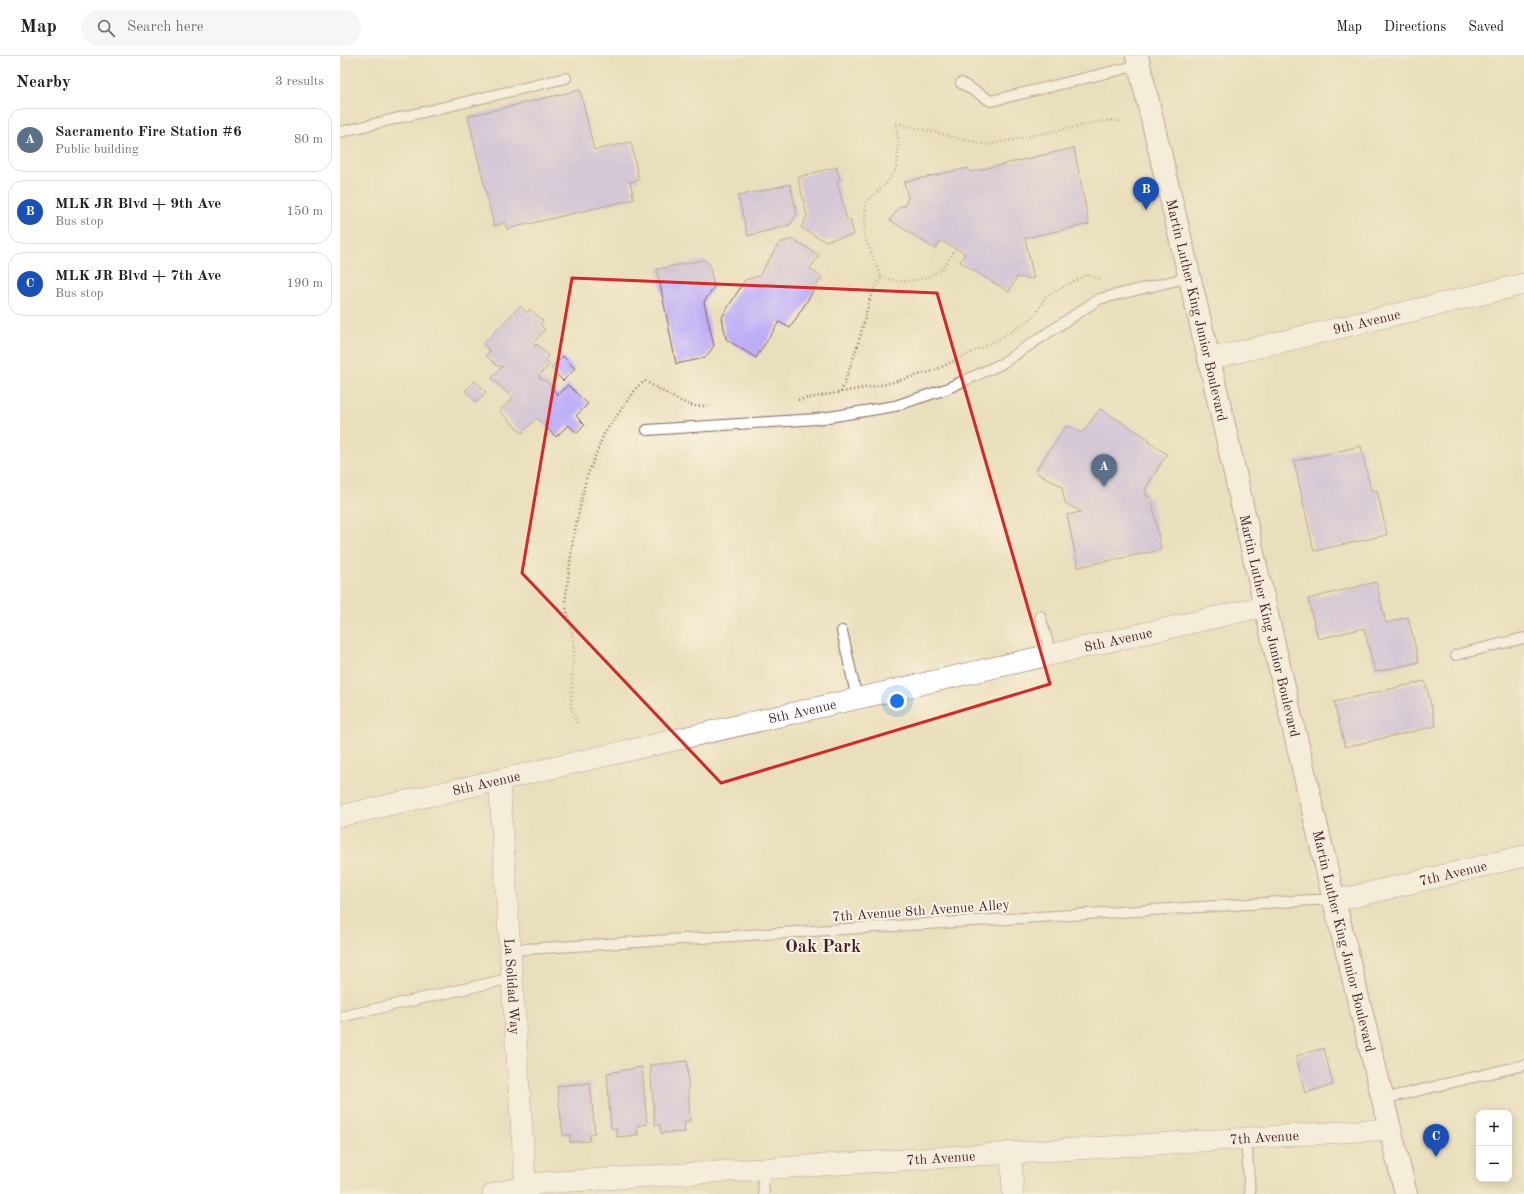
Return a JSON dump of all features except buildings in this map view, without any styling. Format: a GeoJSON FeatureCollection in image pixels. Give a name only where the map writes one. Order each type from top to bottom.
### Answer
{"type":"FeatureCollection","features":[{"type":"Feature","properties":{"kind":"street","name":"Martin Luther King Junior Boulevard"},"geometry":{"type":"LineString","coordinates":[[1138,60],[1190,277],[1334,900],[1406,1194]]}},
{"type":"Feature","properties":{"kind":"street","name":"9th Avenue"},"geometry":{"type":"LineString","coordinates":[[1209,359],[1524,284]]}},
{"type":"Feature","properties":{"kind":"street","name":"8th Avenue"},"geometry":{"type":"LineString","coordinates":[[340,816],[1265,606]]}},
{"type":"Feature","properties":{"kind":"street","name":"La Solidad Way"},"geometry":{"type":"LineString","coordinates":[[499,780],[525,1190]]}},
{"type":"Feature","properties":{"kind":"street","name":"7th Avenue"},"geometry":{"type":"LineString","coordinates":[[1334,900],[1524,856]]}},
{"type":"Feature","properties":{"kind":"street","name":"7th Avenue"},"geometry":{"type":"LineString","coordinates":[[493,1194],[525,1190],[542,1183],[1390,1129]]}},
{"type":"Feature","properties":{"kind":"street"},"geometry":{"type":"LineString","coordinates":[[1011,1152],[1014,1194]]}},
{"type":"Feature","properties":{"kind":"lane"},"geometry":{"type":"LineString","coordinates":[[961,83],[991,101],[1138,60]]}},
{"type":"Feature","properties":{"kind":"lane"},"geometry":{"type":"LineString","coordinates":[[340,132],[566,78]]}},
{"type":"Feature","properties":{"kind":"lane"},"geometry":{"type":"LineString","coordinates":[[646,430],[817,419],[895,406],[946,389],[1001,364],[1099,299],[1190,277]]}},
{"type":"Feature","properties":{"kind":"lane"},"geometry":{"type":"LineString","coordinates":[[1040,616],[1051,654]]}},
{"type":"Feature","properties":{"kind":"lane"},"geometry":{"type":"LineString","coordinates":[[842,631],[857,699]]}},
{"type":"Feature","properties":{"kind":"lane"},"geometry":{"type":"LineString","coordinates":[[1456,655],[1524,638]]}},
{"type":"Feature","properties":{"kind":"lane","name":"7th Avenue 8th Avenue Alley"},"geometry":{"type":"LineString","coordinates":[[510,950],[1312,900],[1334,900]]}},
{"type":"Feature","properties":{"kind":"lane"},"geometry":{"type":"LineString","coordinates":[[340,1017],[512,978]]}},
{"type":"Feature","properties":{"kind":"lane"},"geometry":{"type":"LineString","coordinates":[[1383,1099],[1524,1065]]}},
{"type":"Feature","properties":{"kind":"lane"},"geometry":{"type":"LineString","coordinates":[[1246,1138],[1250,1194]]}},
{"type":"Feature","properties":{"kind":"lane"},"geometry":{"type":"LineString","coordinates":[[762,1169],[764,1194]]}},
{"type":"Feature","properties":{"kind":"path"},"geometry":{"type":"LineString","coordinates":[[881,277],[864,235],[866,201],[878,192],[894,172],[899,146],[896,123],[987,145],[1109,120],[1122,122]]}},
{"type":"Feature","properties":{"kind":"path"},"geometry":{"type":"LineString","coordinates":[[881,277],[902,282],[925,278],[942,270],[955,249]]}},
{"type":"Feature","properties":{"kind":"path"},"geometry":{"type":"LineString","coordinates":[[841,392],[857,348],[871,295],[881,277]]}},
{"type":"Feature","properties":{"kind":"highlighted area"},"geometry":{"type":"Polygon","coordinates":[[[572,278],[937,293],[1050,684],[721,783],[522,573],[572,278]]]}},
{"type":"Feature","properties":{"kind":"place","name":"MLK JR Blvd + 9th Ave"},"geometry":{"type":"Point","coordinates":[1146,210]}},
{"type":"Feature","properties":{"kind":"place","name":"Sacramento Fire Station #6"},"geometry":{"type":"Point","coordinates":[1104,487]}},
{"type":"Feature","properties":{"kind":"place","name":"MLK JR Blvd + 7th Ave"},"geometry":{"type":"Point","coordinates":[1436,1157]}},
{"type":"Feature","properties":{"kind":"district","name":"Oak Park"},"geometry":{"type":"Point","coordinates":[823,946]}}]}
